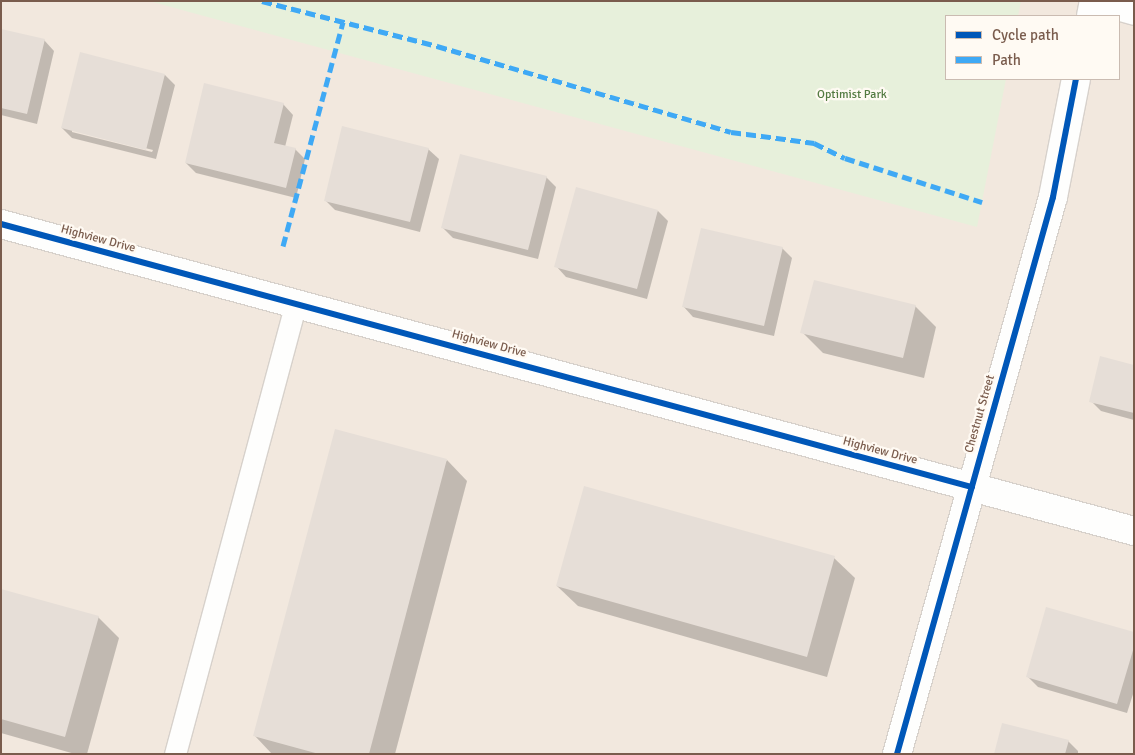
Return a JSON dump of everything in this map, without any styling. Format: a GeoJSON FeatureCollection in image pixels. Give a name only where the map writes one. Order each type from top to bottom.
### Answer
{"type":"FeatureCollection","features":[{"type":"Feature","properties":{"kind":"street"},"geometry":{"type":"LineString","coordinates":[[1090,15],[1094,1]]}},
{"type":"Feature","properties":{"kind":"street"},"geometry":{"type":"LineString","coordinates":[[1100,1],[1134,11]]}},
{"type":"Feature","properties":{"kind":"street","name":"Chestnut Street"},"geometry":{"type":"LineString","coordinates":[[897,754],[1053,197],[1076,80]]}},
{"type":"Feature","properties":{"kind":"street","name":"Highview Drive"},"geometry":{"type":"LineString","coordinates":[[1,224],[1134,531]]}},
{"type":"Feature","properties":{"kind":"lane"},"geometry":{"type":"LineString","coordinates":[[174,754],[296,304]]}},
{"type":"Feature","properties":{"kind":"shaded area"},"geometry":{"type":"Polygon","coordinates":[[[1,1],[1134,1],[1134,754],[1,754],[1,1]]]}},
{"type":"Feature","properties":{"kind":"green space","name":"Optimist Park"},"geometry":{"type":"Polygon","coordinates":[[[149,1],[1021,1],[1018,15],[945,15],[945,80],[1006,80],[977,227],[149,1]]]}},
{"type":"Feature","properties":{"kind":"building"},"geometry":{"type":"Polygon","coordinates":[[[1,29],[45,39],[27,114],[1,108],[1,29]]]}},
{"type":"Feature","properties":{"kind":"building"},"geometry":{"type":"Polygon","coordinates":[[[80,52],[165,74],[146,150],[61,128],[80,52]]]}},
{"type":"Feature","properties":{"kind":"building"},"geometry":{"type":"Polygon","coordinates":[[[204,83],[284,103],[274,143],[296,148],[286,188],[185,163],[204,83]]]}},
{"type":"Feature","properties":{"kind":"building"},"geometry":{"type":"Polygon","coordinates":[[[342,126],[429,148],[410,222],[324,201],[342,126]]]}},
{"type":"Feature","properties":{"kind":"building"},"geometry":{"type":"Polygon","coordinates":[[[460,154],[547,176],[528,250],[441,228],[460,154]]]}},
{"type":"Feature","properties":{"kind":"building"},"geometry":{"type":"Polygon","coordinates":[[[576,187],[658,210],[637,289],[554,267],[576,187]]]}},
{"type":"Feature","properties":{"kind":"building"},"geometry":{"type":"Polygon","coordinates":[[[701,228],[783,247],[764,326],[682,307],[701,228]]]}},
{"type":"Feature","properties":{"kind":"building"},"geometry":{"type":"Polygon","coordinates":[[[814,280],[916,305],[903,358],[800,333],[814,280]]]}},
{"type":"Feature","properties":{"kind":"building"},"geometry":{"type":"Polygon","coordinates":[[[1100,356],[1134,365],[1134,413],[1089,402],[1100,356]]]}},
{"type":"Feature","properties":{"kind":"building"},"geometry":{"type":"Polygon","coordinates":[[[335,429],[447,459],[369,754],[319,754],[253,736],[335,429]]]}},
{"type":"Feature","properties":{"kind":"building"},"geometry":{"type":"Polygon","coordinates":[[[584,486],[835,556],[807,657],[556,586],[584,486]]]}},
{"type":"Feature","properties":{"kind":"building"},"geometry":{"type":"Polygon","coordinates":[[[1,589],[99,616],[65,737],[1,719],[1,589]]]}},
{"type":"Feature","properties":{"kind":"building"},"geometry":{"type":"Polygon","coordinates":[[[1046,607],[1134,632],[1134,647],[1117,704],[1026,677],[1046,607]]]}},
{"type":"Feature","properties":{"kind":"building"},"geometry":{"type":"Polygon","coordinates":[[[1002,723],[1069,740],[1065,754],[994,754],[1002,723]]]}},
{"type":"Feature","properties":{"kind":"marked path"},"geometry":{"type":"LineString","coordinates":[[262,1],[437,46],[731,132],[814,143],[845,158],[982,202]]}},
{"type":"Feature","properties":{"kind":"marked path"},"geometry":{"type":"LineString","coordinates":[[283,246],[343,22]]}},
{"type":"Feature","properties":{"kind":"cycle path"},"geometry":{"type":"LineString","coordinates":[[897,754],[1053,197],[1076,80]]}},
{"type":"Feature","properties":{"kind":"cycle path"},"geometry":{"type":"LineString","coordinates":[[1,224],[972,487]]}}]}
